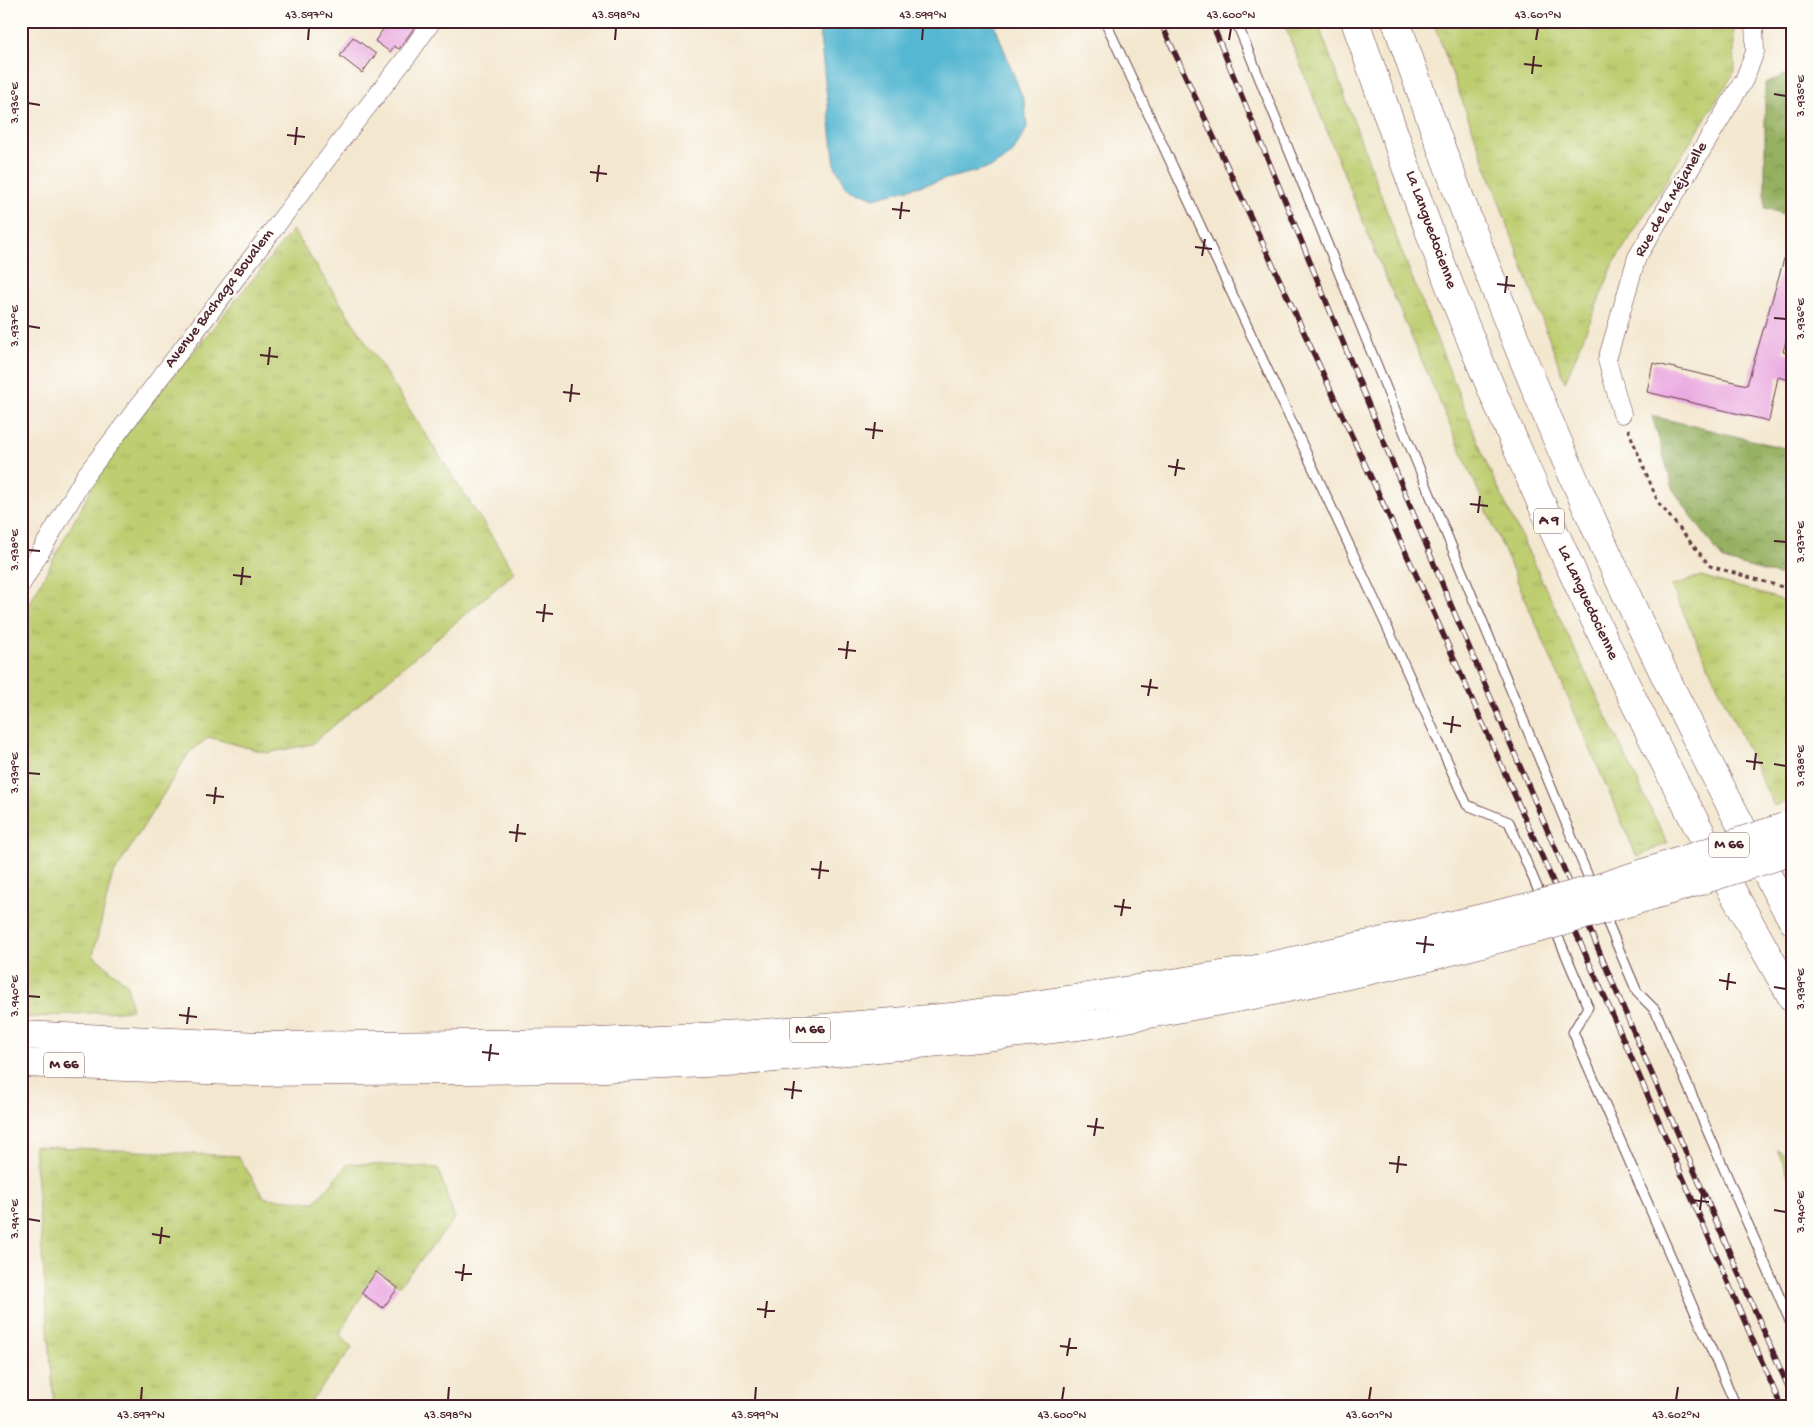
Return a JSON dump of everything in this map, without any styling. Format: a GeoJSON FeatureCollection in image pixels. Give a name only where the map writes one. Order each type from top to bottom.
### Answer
{"type":"FeatureCollection","features":[{"type":"Feature","properties":{"kind":"highway","name":"La Languedocienne"},"geometry":{"type":"LineString","coordinates":[[1355,21],[1423,215],[1462,318],[1552,528],[1666,766],[1725,878],[1793,999]]}},
{"type":"Feature","properties":{"kind":"highway","name":"A 9"},"geometry":{"type":"LineString","coordinates":[[1396,21],[1456,192],[1498,300],[1591,521],[1672,692],[1793,921]]}},
{"type":"Feature","properties":{"kind":"highway","name":"M 66"},"geometry":{"type":"LineString","coordinates":[[21,1063],[267,1072],[584,1069],[745,1061],[960,1040],[1094,1024],[1264,993],[1425,958],[1542,916],[1679,874],[1790,834]]}},
{"type":"Feature","properties":{"kind":"highway","name":"M 66"},"geometry":{"type":"LineString","coordinates":[[21,1035],[260,1046],[578,1042],[741,1035],[952,1018],[1252,970],[1415,934],[1542,916]]}},
{"type":"Feature","properties":{"kind":"street","name":"Avenue Bachaga Boualem"},"geometry":{"type":"LineString","coordinates":[[21,585],[85,476],[350,129],[410,54],[432,21]]}},
{"type":"Feature","properties":{"kind":"street","name":"Rue de la Méjanelle"},"geometry":{"type":"LineString","coordinates":[[1622,414],[1607,360],[1637,257],[1744,80],[1755,52],[1754,21]]}},
{"type":"Feature","properties":{"kind":"lane"},"geometry":{"type":"LineString","coordinates":[[1105,21],[1389,631],[1467,805],[1509,822],[1542,916],[1588,1007],[1573,1032],[1736,1406]]}},
{"type":"Feature","properties":{"kind":"lane"},"geometry":{"type":"LineString","coordinates":[[1236,21],[1405,436],[1637,992],[1655,1010],[1793,1328]]}},
{"type":"Feature","properties":{"kind":"path"},"geometry":{"type":"LineString","coordinates":[[1622,414],[1658,502],[1710,566],[1793,590]]}},
{"type":"Feature","properties":{"kind":"path"},"geometry":{"type":"LineString","coordinates":[[21,1390],[23,1406]]}},
{"type":"Feature","properties":{"kind":"green space"},"geometry":{"type":"Polygon","coordinates":[[[1283,21],[1317,21],[1403,255],[1488,467],[1667,843],[1637,857],[1380,264],[1283,21]]]}},
{"type":"Feature","properties":{"kind":"green space"},"geometry":{"type":"Polygon","coordinates":[[[1433,21],[1733,21],[1735,71],[1614,263],[1565,382],[1433,21]]]}},
{"type":"Feature","properties":{"kind":"green space"},"geometry":{"type":"Polygon","coordinates":[[[1793,72],[1793,217],[1765,208],[1765,83],[1793,72]]]}},
{"type":"Feature","properties":{"kind":"green space"},"geometry":{"type":"Polygon","coordinates":[[[293,230],[515,572],[312,744],[267,753],[209,737],[189,753],[112,877],[93,955],[127,984],[132,1010],[21,1018],[21,619],[112,451],[293,230]]]}},
{"type":"Feature","properties":{"kind":"green space"},"geometry":{"type":"Polygon","coordinates":[[[1652,416],[1793,450],[1793,579],[1723,560],[1674,491],[1652,416]]]}},
{"type":"Feature","properties":{"kind":"green space"},"geometry":{"type":"Polygon","coordinates":[[[1701,576],[1793,603],[1793,799],[1774,806],[1671,586],[1701,576]]]}},
{"type":"Feature","properties":{"kind":"green space"},"geometry":{"type":"Polygon","coordinates":[[[34,1146],[238,1156],[265,1198],[315,1202],[349,1163],[438,1168],[455,1219],[399,1286],[378,1270],[340,1334],[352,1348],[307,1406],[54,1406],[34,1146]]]}},
{"type":"Feature","properties":{"kind":"green space"},"geometry":{"type":"Polygon","coordinates":[[[1777,1149],[1793,1161],[1793,1184],[1777,1149]]]}},
{"type":"Feature","properties":{"kind":"water"},"geometry":{"type":"Polygon","coordinates":[[[818,21],[993,21],[1025,104],[1027,128],[1012,154],[992,167],[874,198],[847,187],[835,166],[818,21]]]}},
{"type":"Feature","properties":{"kind":"building"},"geometry":{"type":"Polygon","coordinates":[[[389,21],[419,21],[399,49],[394,46],[390,52],[375,41],[389,21]]]}},
{"type":"Feature","properties":{"kind":"building"},"geometry":{"type":"Polygon","coordinates":[[[353,37],[376,54],[362,73],[340,56],[353,37]]]}},
{"type":"Feature","properties":{"kind":"building"},"geometry":{"type":"Polygon","coordinates":[[[1789,242],[1793,242],[1793,314],[1783,352],[1793,354],[1793,381],[1778,377],[1769,421],[1647,392],[1653,363],[1747,385],[1789,242]]]}},
{"type":"Feature","properties":{"kind":"building"},"geometry":{"type":"Polygon","coordinates":[[[376,1272],[398,1288],[383,1308],[361,1293],[376,1272]]]}},
{"type":"Feature","properties":{"kind":"railway"},"geometry":{"type":"LineString","coordinates":[[1160,21],[1430,605],[1629,1052],[1781,1406]]}},
{"type":"Feature","properties":{"kind":"railway"},"geometry":{"type":"LineString","coordinates":[[1211,21],[1448,598],[1793,1398]]}}]}
